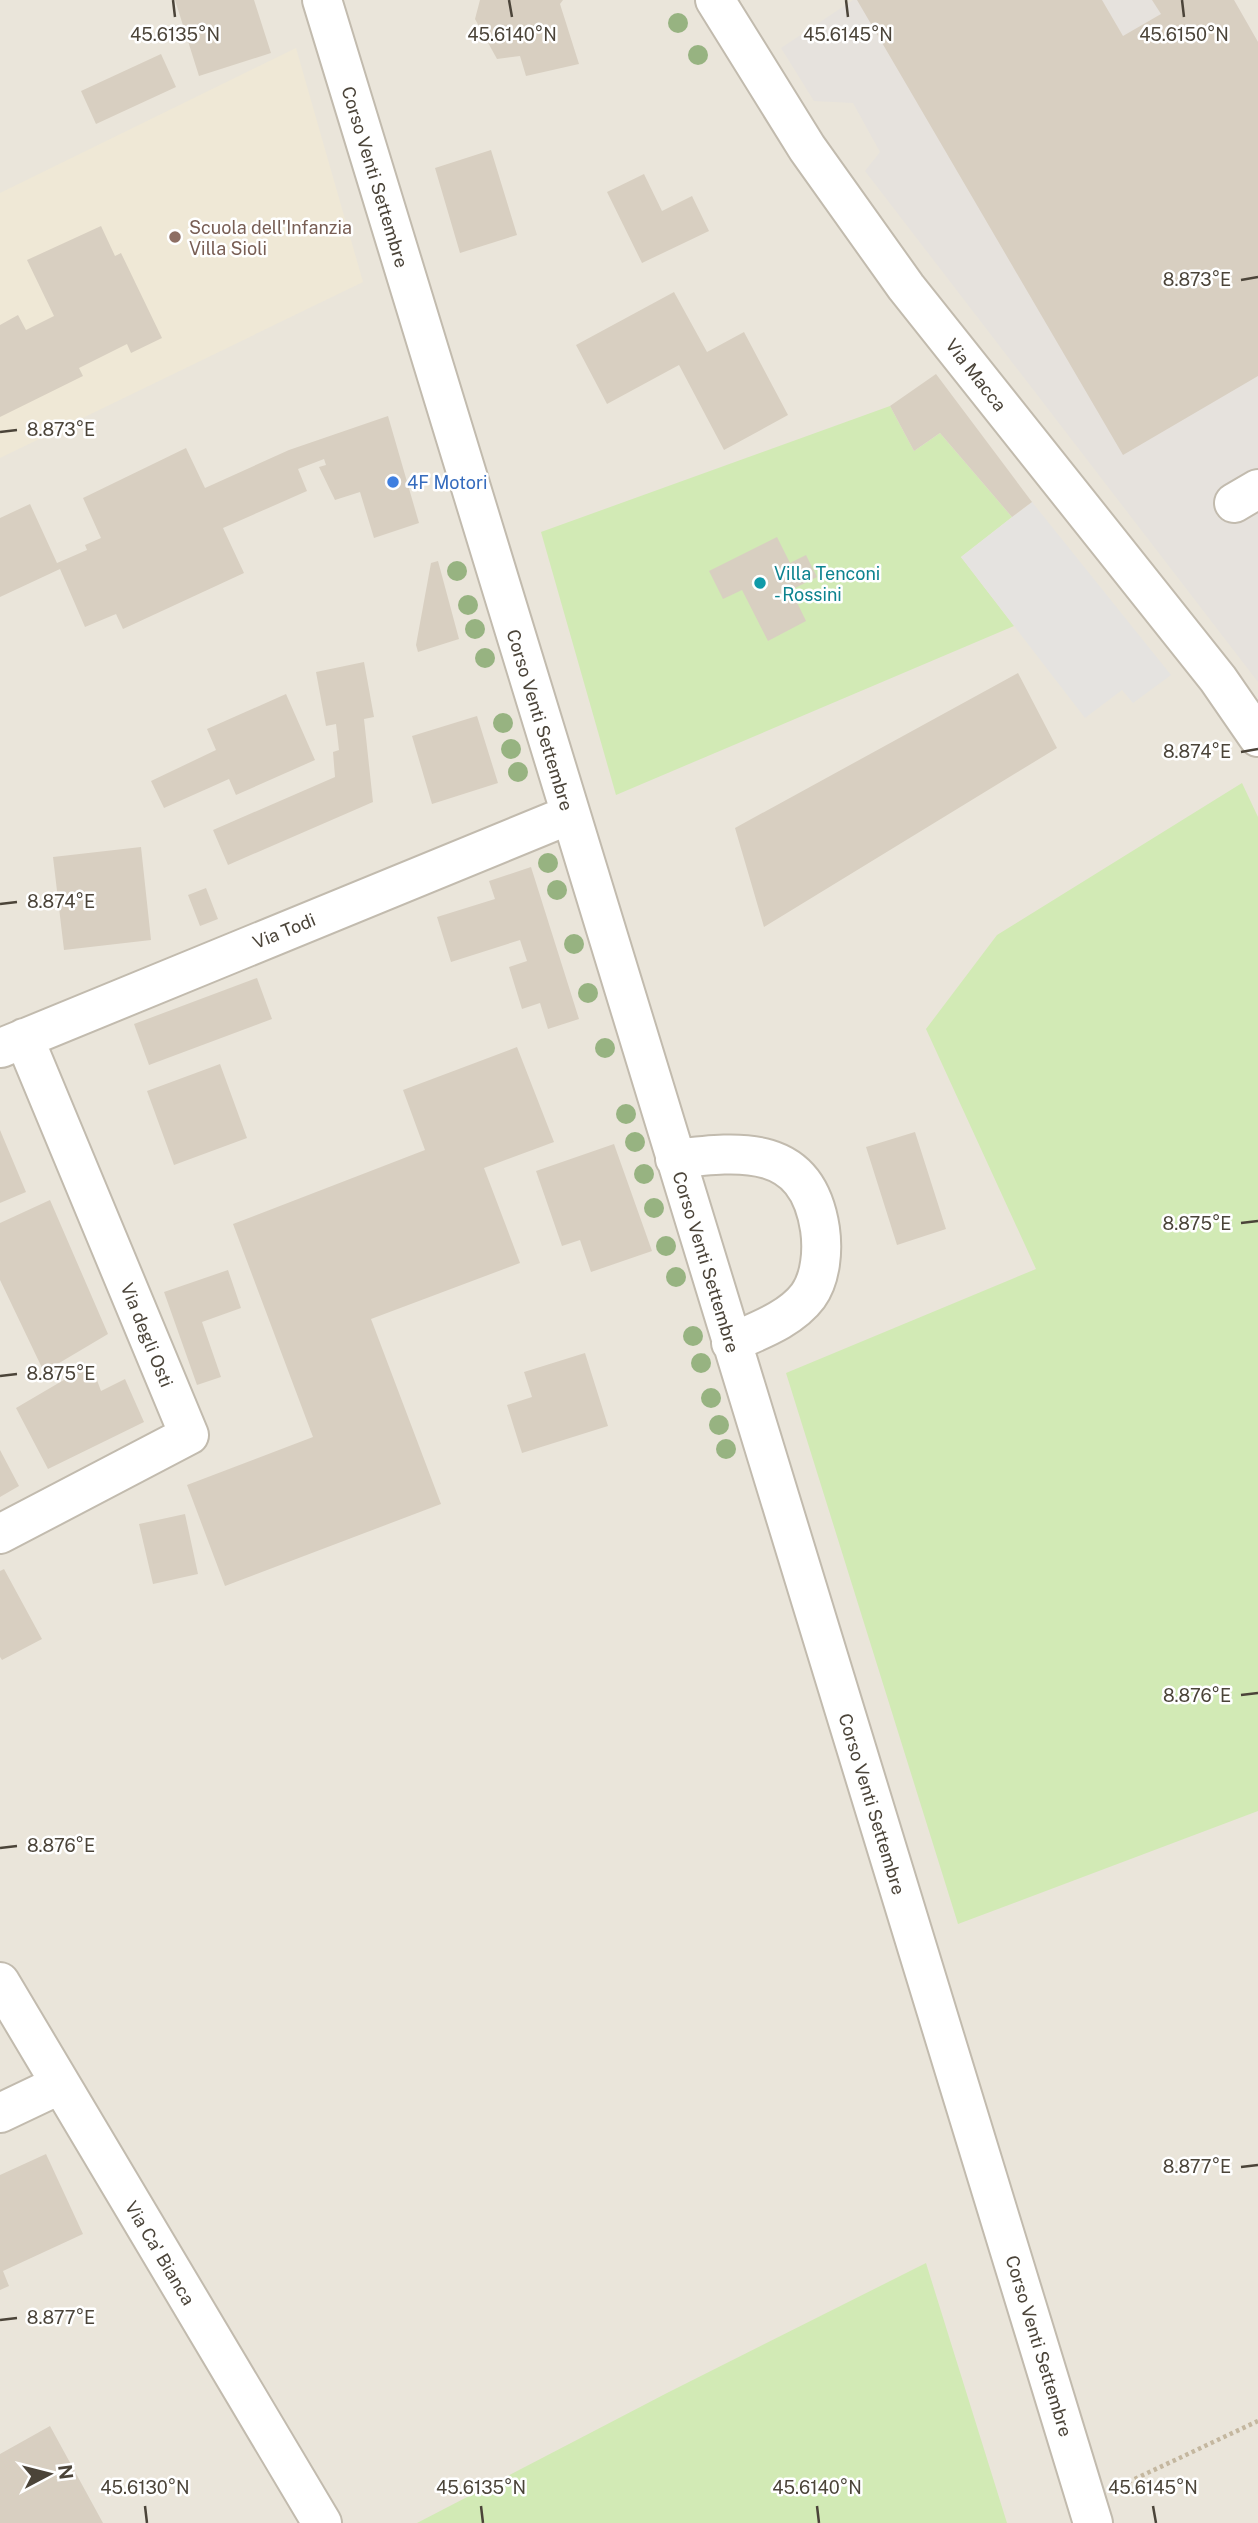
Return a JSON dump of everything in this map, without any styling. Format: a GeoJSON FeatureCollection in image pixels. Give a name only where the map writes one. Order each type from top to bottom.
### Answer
{"type":"FeatureCollection","features":[{"type":"Feature","properties":{"kind":"street","name":"Corso Venti Settembre"},"geometry":{"type":"LineString","coordinates":[[322,0],[1090,2513]]}},
{"type":"Feature","properties":{"kind":"street","name":"Via Macca"},"geometry":{"type":"LineString","coordinates":[[715,0],[814,158],[906,287],[1218,679],[1258,736]]}},
{"type":"Feature","properties":{"kind":"street","name":"Via Todi"},"geometry":{"type":"LineString","coordinates":[[12,1043],[569,815]]}},
{"type":"Feature","properties":{"kind":"street","name":"Via degli Osti"},"geometry":{"type":"LineString","coordinates":[[0,1534],[189,1435],[12,1043]]}},
{"type":"Feature","properties":{"kind":"street"},"geometry":{"type":"LineString","coordinates":[[675,1159],[728,1153],[759,1155],[774,1160],[786,1166],[807,1188],[818,1218],[822,1239],[820,1259],[817,1278],[808,1295],[795,1309],[778,1320],[731,1343]]}},
{"type":"Feature","properties":{"kind":"street","name":"Via Ca' Bianca"},"geometry":{"type":"LineString","coordinates":[[0,1982],[322,2523]]}},
{"type":"Feature","properties":{"kind":"street"},"geometry":{"type":"LineString","coordinates":[[0,2113],[59,2085]]}},
{"type":"Feature","properties":{"kind":"path"},"geometry":{"type":"LineString","coordinates":[[1090,2513],[1113,2489],[1258,2421]]}},
{"type":"Feature","properties":{"kind":"shaded area"},"geometry":{"type":"Polygon","coordinates":[[[0,0],[1258,0],[1258,2523],[0,2523],[0,0]]]}},
{"type":"Feature","properties":{"kind":"shaded area"},"geometry":{"type":"Polygon","coordinates":[[[853,0],[1234,0],[1258,42],[1258,682],[865,171],[880,152],[853,103],[814,101],[781,48],[853,0]]]}},
{"type":"Feature","properties":{"kind":"shaded area","name":"Scuola dell'Infanzia Villa Sioli"},"geometry":{"type":"Polygon","coordinates":[[[296,48],[363,282],[0,458],[0,193],[296,48]]]}},
{"type":"Feature","properties":{"kind":"shaded area"},"geometry":{"type":"Polygon","coordinates":[[[1032,502],[1171,675],[1133,703],[1122,690],[1085,718],[961,557],[1032,502]]]}},
{"type":"Feature","properties":{"kind":"green space"},"geometry":{"type":"Polygon","coordinates":[[[890,406],[914,451],[940,433],[1012,517],[961,557],[1014,626],[616,795],[541,532],[890,406]]]}},
{"type":"Feature","properties":{"kind":"green space"},"geometry":{"type":"Polygon","coordinates":[[[1242,783],[1258,817],[1258,1811],[958,1924],[786,1373],[1036,1269],[926,1029],[997,935],[1242,783]]]}},
{"type":"Feature","properties":{"kind":"green space"},"geometry":{"type":"Polygon","coordinates":[[[926,2263],[1007,2523],[417,2523],[667,2393],[926,2263]]]}},
{"type":"Feature","properties":{"kind":"building"},"geometry":{"type":"Polygon","coordinates":[[[175,0],[254,0],[271,53],[199,76],[175,0]]]}},
{"type":"Feature","properties":{"kind":"building"},"geometry":{"type":"Polygon","coordinates":[[[480,0],[563,0],[560,4],[579,64],[526,76],[520,56],[497,59],[475,19],[480,0]]]}},
{"type":"Feature","properties":{"kind":"building"},"geometry":{"type":"Polygon","coordinates":[[[857,0],[1102,0],[1123,36],[1161,14],[1152,0],[1234,0],[1258,42],[1258,376],[1123,455],[857,0]]]}},
{"type":"Feature","properties":{"kind":"building"},"geometry":{"type":"Polygon","coordinates":[[[161,54],[176,87],[96,124],[81,91],[161,54]]]}},
{"type":"Feature","properties":{"kind":"building"},"geometry":{"type":"Polygon","coordinates":[[[491,150],[517,235],[460,253],[435,168],[491,150]]]}},
{"type":"Feature","properties":{"kind":"building"},"geometry":{"type":"Polygon","coordinates":[[[644,174],[662,211],[692,196],[709,231],[642,263],[607,192],[644,174]]]}},
{"type":"Feature","properties":{"kind":"building"},"geometry":{"type":"Polygon","coordinates":[[[101,226],[115,256],[121,253],[162,338],[131,353],[127,344],[79,368],[83,376],[0,417],[0,325],[18,315],[26,330],[54,316],[27,260],[101,226]]]}},
{"type":"Feature","properties":{"kind":"building"},"geometry":{"type":"Polygon","coordinates":[[[674,292],[707,352],[744,332],[788,415],[724,450],[679,365],[607,404],[576,345],[674,292]]]}},
{"type":"Feature","properties":{"kind":"building"},"geometry":{"type":"Polygon","coordinates":[[[936,374],[1032,502],[1012,517],[940,433],[914,451],[890,406],[936,374]]]}},
{"type":"Feature","properties":{"kind":"building"},"geometry":{"type":"Polygon","coordinates":[[[388,416],[419,523],[374,538],[360,492],[335,500],[319,467],[326,465],[324,459],[298,469],[307,491],[223,528],[244,573],[123,629],[116,614],[85,627],[60,569],[0,597],[0,518],[30,504],[57,563],[87,550],[85,545],[101,538],[83,498],[186,448],[205,488],[289,450],[388,416]]]}},
{"type":"Feature","properties":{"kind":"building","name":"Villa Tenconi - Rossini"},"geometry":{"type":"Polygon","coordinates":[[[777,537],[790,563],[806,555],[817,577],[791,590],[806,621],[768,641],[742,590],[723,599],[709,571],[777,537]]]}},
{"type":"Feature","properties":{"kind":"building"},"geometry":{"type":"Polygon","coordinates":[[[438,561],[459,639],[418,652],[416,645],[431,563],[438,561]]]}},
{"type":"Feature","properties":{"kind":"building"},"geometry":{"type":"Polygon","coordinates":[[[364,662],[374,717],[364,719],[373,802],[228,865],[213,830],[335,777],[333,752],[339,750],[336,724],[326,726],[316,672],[364,662]]]}},
{"type":"Feature","properties":{"kind":"building"},"geometry":{"type":"Polygon","coordinates":[[[1018,673],[1057,748],[764,927],[735,828],[1018,673]]]}},
{"type":"Feature","properties":{"kind":"building"},"geometry":{"type":"Polygon","coordinates":[[[286,694],[315,760],[236,795],[229,779],[164,808],[151,781],[216,750],[207,729],[286,694]]]}},
{"type":"Feature","properties":{"kind":"building"},"geometry":{"type":"Polygon","coordinates":[[[477,716],[498,783],[432,804],[412,736],[477,716]]]}},
{"type":"Feature","properties":{"kind":"building"},"geometry":{"type":"Polygon","coordinates":[[[141,847],[151,940],[64,950],[53,857],[141,847]]]}},
{"type":"Feature","properties":{"kind":"building"},"geometry":{"type":"Polygon","coordinates":[[[531,867],[579,1019],[548,1029],[540,1003],[522,1009],[509,967],[527,961],[520,940],[451,962],[437,917],[495,899],[489,881],[531,867]]]}},
{"type":"Feature","properties":{"kind":"building"},"geometry":{"type":"Polygon","coordinates":[[[206,888],[218,919],[200,926],[188,895],[206,888]]]}},
{"type":"Feature","properties":{"kind":"building"},"geometry":{"type":"Polygon","coordinates":[[[257,978],[272,1019],[149,1065],[134,1024],[257,978]]]}},
{"type":"Feature","properties":{"kind":"building"},"geometry":{"type":"Polygon","coordinates":[[[517,1047],[554,1142],[484,1168],[520,1263],[371,1319],[441,1504],[225,1586],[187,1485],[313,1437],[233,1224],[425,1150],[403,1090],[517,1047]]]}},
{"type":"Feature","properties":{"kind":"building"},"geometry":{"type":"Polygon","coordinates":[[[220,1064],[247,1138],[174,1165],[147,1091],[220,1064]]]}},
{"type":"Feature","properties":{"kind":"building"},"geometry":{"type":"Polygon","coordinates":[[[0,1130],[26,1192],[0,1203],[0,1130]]]}},
{"type":"Feature","properties":{"kind":"building"},"geometry":{"type":"Polygon","coordinates":[[[915,1132],[946,1229],[897,1245],[866,1147],[915,1132]]]}},
{"type":"Feature","properties":{"kind":"building"},"geometry":{"type":"Polygon","coordinates":[[[614,1144],[652,1251],[591,1272],[580,1240],[562,1246],[536,1171],[614,1144]]]}},
{"type":"Feature","properties":{"kind":"building"},"geometry":{"type":"Polygon","coordinates":[[[50,1200],[108,1334],[44,1372],[0,1280],[0,1223],[50,1200]]]}},
{"type":"Feature","properties":{"kind":"building"},"geometry":{"type":"Polygon","coordinates":[[[228,1270],[241,1308],[202,1322],[221,1377],[197,1385],[164,1292],[228,1270]]]}},
{"type":"Feature","properties":{"kind":"building"},"geometry":{"type":"Polygon","coordinates":[[[585,1353],[608,1426],[522,1453],[507,1405],[532,1397],[524,1372],[585,1353]]]}},
{"type":"Feature","properties":{"kind":"building"},"geometry":{"type":"Polygon","coordinates":[[[91,1364],[101,1391],[125,1379],[144,1422],[48,1469],[16,1408],[91,1364]]]}},
{"type":"Feature","properties":{"kind":"building"},"geometry":{"type":"Polygon","coordinates":[[[0,1450],[19,1486],[0,1497],[0,1450]]]}},
{"type":"Feature","properties":{"kind":"building"},"geometry":{"type":"Polygon","coordinates":[[[185,1514],[198,1574],[153,1584],[139,1524],[185,1514]]]}},
{"type":"Feature","properties":{"kind":"building"},"geometry":{"type":"Polygon","coordinates":[[[4,1569],[42,1639],[2,1660],[0,1571],[4,1569]]]}},
{"type":"Feature","properties":{"kind":"building"},"geometry":{"type":"Polygon","coordinates":[[[46,2154],[83,2234],[3,2271],[9,2286],[0,2290],[0,2175],[46,2154]]]}},
{"type":"Feature","properties":{"kind":"building"},"geometry":{"type":"Polygon","coordinates":[[[50,2426],[103,2523],[0,2523],[0,2454],[50,2426]]]}},
{"type":"Feature","properties":{"kind":"place","name":"Scuola dell'Infanzia Villa Sioli"},"geometry":{"type":"Point","coordinates":[175,237]}},
{"type":"Feature","properties":{"kind":"place","name":"4F Motori"},"geometry":{"type":"Point","coordinates":[393,482]}},
{"type":"Feature","properties":{"kind":"place","name":"Villa Tenconi - Rossini"},"geometry":{"type":"Point","coordinates":[760,583]}}]}
